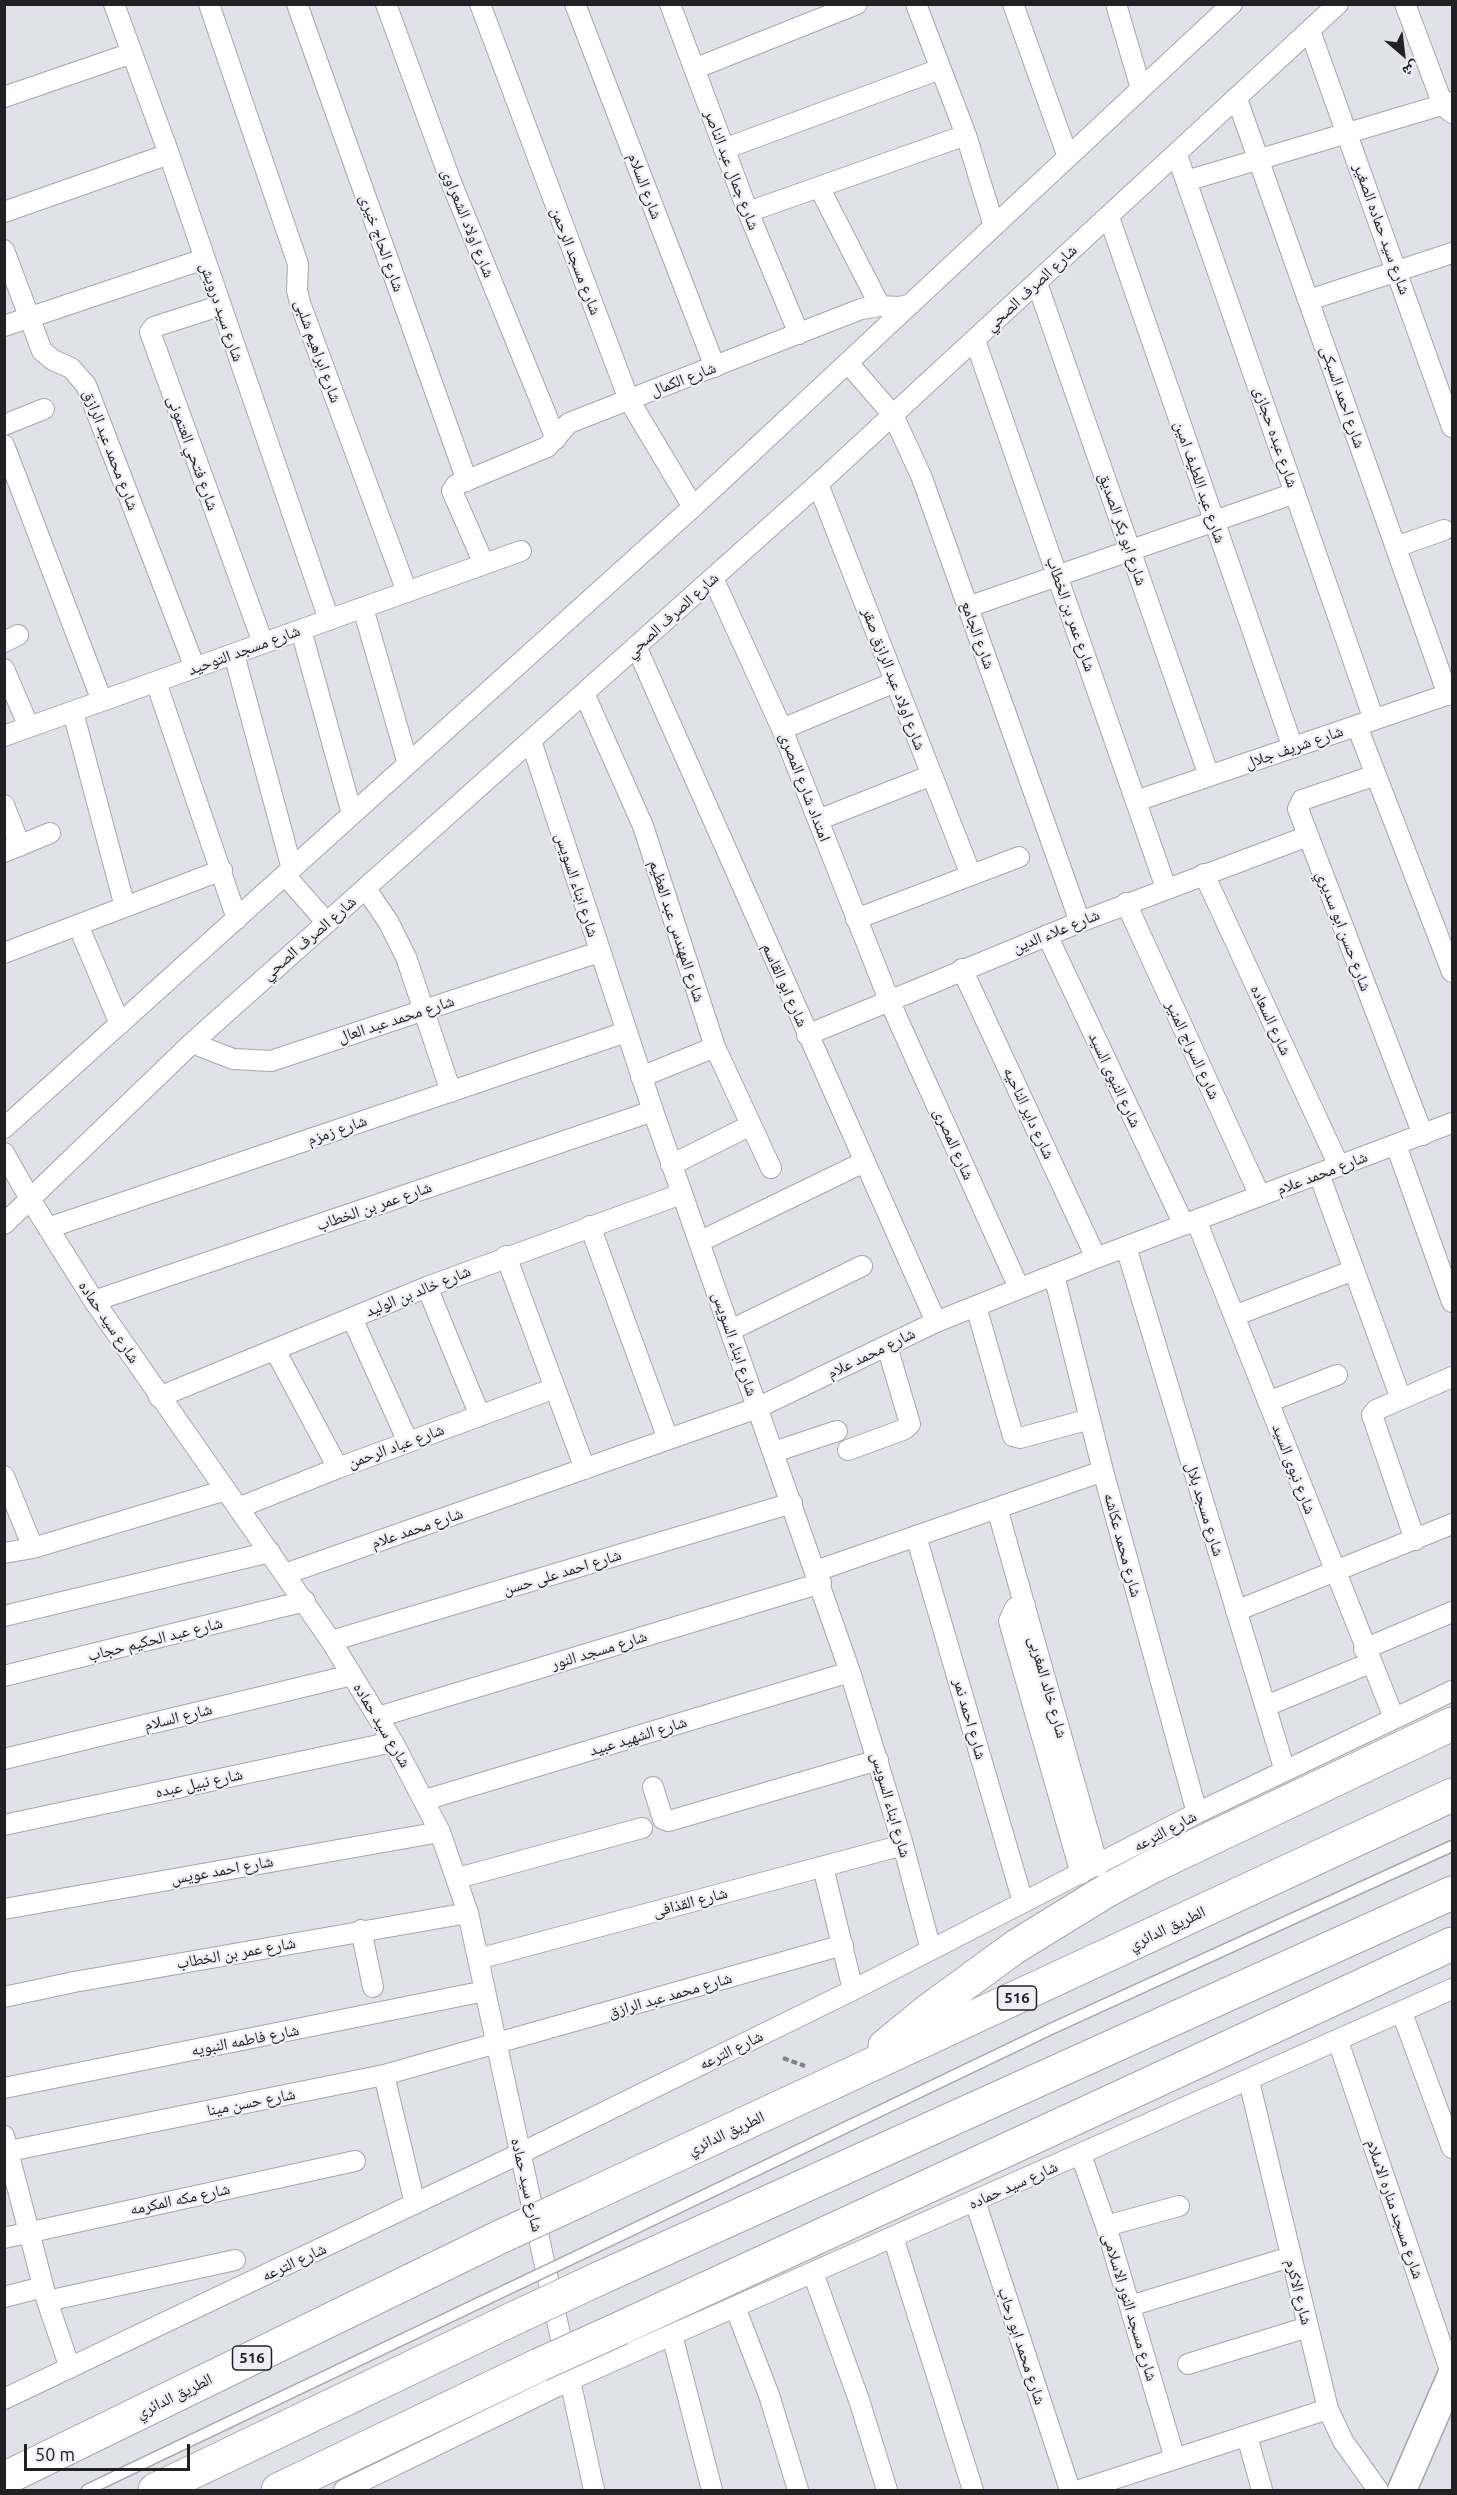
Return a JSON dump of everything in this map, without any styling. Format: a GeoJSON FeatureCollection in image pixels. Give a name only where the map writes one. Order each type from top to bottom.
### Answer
{"type":"FeatureCollection","features":[{"type":"Feature","properties":{"kind":"highway"},"geometry":{"type":"LineString","coordinates":[[848,2077],[972,1977],[1015,1947],[1106,1891],[1452,1724]]}},
{"type":"Feature","properties":{"kind":"highway","name":"الطريق الدائري"},"geometry":{"type":"LineString","coordinates":[[4,2479],[500,2237],[1452,1795]]}},
{"type":"Feature","properties":{"kind":"highway"},"geometry":{"type":"LineString","coordinates":[[155,2490],[512,2303],[594,2264],[1452,1893]]}},
{"type":"Feature","properties":{"kind":"highway"},"geometry":{"type":"LineString","coordinates":[[278,2490],[539,2365],[1452,1944]]}},
{"type":"Feature","properties":{"kind":"street","name":"شارع سيد درويش"},"geometry":{"type":"LineString","coordinates":[[114,4],[169,154],[219,306],[330,620]]}},
{"type":"Feature","properties":{"kind":"street","name":"شارع ابراهيم شلبى"},"geometry":{"type":"LineString","coordinates":[[209,4],[298,264],[296,283],[300,303],[407,592]]}},
{"type":"Feature","properties":{"kind":"street","name":"شارع الحاج خيرى"},"geometry":{"type":"LineString","coordinates":[[297,4],[467,481]]}},
{"type":"Feature","properties":{"kind":"street","name":"شارع اولاد الشعراوى"},"geometry":{"type":"LineString","coordinates":[[386,4],[451,183],[556,439]]}},
{"type":"Feature","properties":{"kind":"street","name":"شارع مسجد الرحمن"},"geometry":{"type":"LineString","coordinates":[[480,4],[628,400],[693,507]]}},
{"type":"Feature","properties":{"kind":"street","name":"شارع السلام"},"geometry":{"type":"LineString","coordinates":[[575,4],[715,367]]}},
{"type":"Feature","properties":{"kind":"street","name":"شارع جمال عبد الناصر"},"geometry":{"type":"LineString","coordinates":[[670,4],[748,212],[799,334]]}},
{"type":"Feature","properties":{"kind":"street"},"geometry":{"type":"LineString","coordinates":[[694,69],[857,4]]}},
{"type":"Feature","properties":{"kind":"street"},"geometry":{"type":"LineString","coordinates":[[916,4],[966,135],[994,226]]}},
{"type":"Feature","properties":{"kind":"street"},"geometry":{"type":"LineString","coordinates":[[1013,4],[1068,157]]}},
{"type":"Feature","properties":{"kind":"street"},"geometry":{"type":"LineString","coordinates":[[1116,4],[1141,89]]}},
{"type":"Feature","properties":{"kind":"street","name":"شارع الصرف الصحي"},"geometry":{"type":"LineString","coordinates":[[4,1224],[192,1043],[818,484],[1338,4]]}},
{"type":"Feature","properties":{"kind":"street"},"geometry":{"type":"LineString","coordinates":[[1186,181],[1347,133],[1449,107],[1405,4]]}},
{"type":"Feature","properties":{"kind":"street"},"geometry":{"type":"LineString","coordinates":[[4,1128],[693,507],[1141,89],[1225,7]]}},
{"type":"Feature","properties":{"kind":"street","name":"شارع سيد حماده الصغير"},"geometry":{"type":"LineString","coordinates":[[1310,31],[1452,427]]}},
{"type":"Feature","properties":{"kind":"street"},"geometry":{"type":"LineString","coordinates":[[4,97],[132,53]]}},
{"type":"Feature","properties":{"kind":"street"},"geometry":{"type":"LineString","coordinates":[[724,149],[940,69]]}},
{"type":"Feature","properties":{"kind":"street","name":"شارع احمد السبكى"},"geometry":{"type":"LineString","coordinates":[[1237,99],[1450,694]]}},
{"type":"Feature","properties":{"kind":"street"},"geometry":{"type":"LineString","coordinates":[[748,212],[966,135]]}},
{"type":"Feature","properties":{"kind":"street"},"geometry":{"type":"LineString","coordinates":[[4,212],[169,154]]}},
{"type":"Feature","properties":{"kind":"street","name":"شارع عبده حجازى"},"geometry":{"type":"LineString","coordinates":[[1177,155],[1295,493],[1366,723],[1376,775],[1452,972]]}},
{"type":"Feature","properties":{"kind":"street"},"geometry":{"type":"LineString","coordinates":[[819,187],[880,306]]}},
{"type":"Feature","properties":{"kind":"street","name":"شارع عبد اللطيف امين"},"geometry":{"type":"LineString","coordinates":[[1109,217],[1293,748]]}},
{"type":"Feature","properties":{"kind":"street","name":"شارع محمد عبد الرازق"},"geometry":{"type":"LineString","coordinates":[[4,250],[42,351],[53,360],[71,368],[86,385],[195,668]]}},
{"type":"Feature","properties":{"kind":"street"},"geometry":{"type":"LineString","coordinates":[[1309,300],[1452,253]]}},
{"type":"Feature","properties":{"kind":"street"},"geometry":{"type":"LineString","coordinates":[[4,326],[204,259]]}},
{"type":"Feature","properties":{"kind":"street","name":"شارع ابو بكر الصديق"},"geometry":{"type":"LineString","coordinates":[[1037,283],[1209,776]]}},
{"type":"Feature","properties":{"kind":"street","name":"شارع الكمال"},"geometry":{"type":"LineString","coordinates":[[467,481],[547,447],[569,423],[861,309],[880,306],[900,307],[911,304]]}},
{"type":"Feature","properties":{"kind":"street","name":"شارع فتحي العتمونى"},"geometry":{"type":"LineString","coordinates":[[219,306],[154,327],[150,332],[263,643]]}},
{"type":"Feature","properties":{"kind":"street","name":"شارع عمر بن الخطاب"},"geometry":{"type":"LineString","coordinates":[[975,340],[1166,888]]}},
{"type":"Feature","properties":{"kind":"street","name":"شارع الجامع"},"geometry":{"type":"LineString","coordinates":[[848,363],[893,416],[926,488],[1080,921]]}},
{"type":"Feature","properties":{"kind":"street"},"geometry":{"type":"LineString","coordinates":[[4,425],[44,409]]}},
{"type":"Feature","properties":{"kind":"street"},"geometry":{"type":"LineString","coordinates":[[4,445],[102,701]]}},
{"type":"Feature","properties":{"kind":"street"},"geometry":{"type":"LineString","coordinates":[[467,481],[456,485],[452,491],[484,564]]}},
{"type":"Feature","properties":{"kind":"street","name":"شارع اولاد عبد الرازق صقر"},"geometry":{"type":"LineString","coordinates":[[818,484],[971,875]]}},
{"type":"Feature","properties":{"kind":"street"},"geometry":{"type":"LineString","coordinates":[[968,607],[1295,493]]}},
{"type":"Feature","properties":{"kind":"street"},"geometry":{"type":"LineString","coordinates":[[1396,547],[1444,530]]}},
{"type":"Feature","properties":{"kind":"street","name":"شارع مسجد التوحيد"},"geometry":{"type":"LineString","coordinates":[[4,736],[521,551]]}},
{"type":"Feature","properties":{"kind":"street","name":"امتداد شارع المصرى"},"geometry":{"type":"LineString","coordinates":[[713,578],[782,729],[889,1000]]}},
{"type":"Feature","properties":{"kind":"street"},"geometry":{"type":"LineString","coordinates":[[363,608],[408,764]]}},
{"type":"Feature","properties":{"kind":"street"},"geometry":{"type":"LineString","coordinates":[[301,630],[352,814]]}},
{"type":"Feature","properties":{"kind":"street","name":"شارع ابو القاسم"},"geometry":{"type":"LineString","coordinates":[[636,646],[936,1322]]}},
{"type":"Feature","properties":{"kind":"street"},"geometry":{"type":"LineString","coordinates":[[234,654],[289,872],[327,923]]}},
{"type":"Feature","properties":{"kind":"street"},"geometry":{"type":"LineString","coordinates":[[4,669],[29,727]]}},
{"type":"Feature","properties":{"kind":"street"},"geometry":{"type":"LineString","coordinates":[[156,682],[237,919]]}},
{"type":"Feature","properties":{"kind":"street"},"geometry":{"type":"LineString","coordinates":[[782,729],[895,682]]}},
{"type":"Feature","properties":{"kind":"street","name":"شارع المهندس عبد العظيم"},"geometry":{"type":"LineString","coordinates":[[584,693],[643,826],[715,1047],[771,1168]]}},
{"type":"Feature","properties":{"kind":"street","name":"شارع شريف جلال"},"geometry":{"type":"LineString","coordinates":[[1136,801],[1450,694]]}},
{"type":"Feature","properties":{"kind":"street"},"geometry":{"type":"LineString","coordinates":[[73,712],[125,907]]}},
{"type":"Feature","properties":{"kind":"street","name":"شارع ابناء السويس"},"geometry":{"type":"LineString","coordinates":[[531,741],[652,1112],[731,1330],[850,1672],[903,1845],[931,1950]]}},
{"type":"Feature","properties":{"kind":"street"},"geometry":{"type":"LineString","coordinates":[[818,820],[932,775]]}},
{"type":"Feature","properties":{"kind":"street","name":"شارع حسن ابو سديري"},"geometry":{"type":"LineString","coordinates":[[1376,775],[1300,802],[1298,809],[1423,1135]]}},
{"type":"Feature","properties":{"kind":"street"},"geometry":{"type":"LineString","coordinates":[[4,805],[12,849],[50,833]]}},
{"type":"Feature","properties":{"kind":"street","name":"شارع علاء الدين"},"geometry":{"type":"LineString","coordinates":[[807,1035],[1080,921],[1308,836]]}},
{"type":"Feature","properties":{"kind":"street"},"geometry":{"type":"LineString","coordinates":[[856,919],[1019,857]]}},
{"type":"Feature","properties":{"kind":"street"},"geometry":{"type":"LineString","coordinates":[[4,953],[222,870]]}},
{"type":"Feature","properties":{"kind":"street","name":"شارع السعاده"},"geometry":{"type":"LineString","coordinates":[[1204,874],[1339,1166]]}},
{"type":"Feature","properties":{"kind":"street"},"geometry":{"type":"LineString","coordinates":[[366,889],[399,940],[451,1092]]}},
{"type":"Feature","properties":{"kind":"street","name":"شارع السراج المنير"},"geometry":{"type":"LineString","coordinates":[[1126,903],[1260,1196]]}},
{"type":"Feature","properties":{"kind":"street"},"geometry":{"type":"LineString","coordinates":[[78,925],[120,1024]]}},
{"type":"Feature","properties":{"kind":"street","name":"شارع النبوى السيد"},"geometry":{"type":"LineString","coordinates":[[1047,935],[1190,1222]]}},
{"type":"Feature","properties":{"kind":"street","name":"شارع محمد عبد العال"},"geometry":{"type":"LineString","coordinates":[[192,1043],[233,1059],[271,1061],[599,952]]}},
{"type":"Feature","properties":{"kind":"street","name":"شارع داير الناحيه"},"geometry":{"type":"LineString","coordinates":[[962,969],[1096,1258]]}},
{"type":"Feature","properties":{"kind":"street","name":"شارع المصرى"},"geometry":{"type":"LineString","coordinates":[[889,1000],[1019,1288]]}},
{"type":"Feature","properties":{"kind":"street","name":"شارع زمزم"},"geometry":{"type":"LineString","coordinates":[[48,1228],[626,1032]]}},
{"type":"Feature","properties":{"kind":"street"},"geometry":{"type":"LineString","coordinates":[[641,1077],[715,1047]]}},
{"type":"Feature","properties":{"kind":"street","name":"شارع عمر بن الخطاب"},"geometry":{"type":"LineString","coordinates":[[94,1301],[652,1112]]}},
{"type":"Feature","properties":{"kind":"street","name":"شارع محمد علام"},"geometry":{"type":"LineString","coordinates":[[285,1574],[757,1408],[936,1322],[1019,1288],[1452,1124]]}},
{"type":"Feature","properties":{"kind":"street"},"geometry":{"type":"LineString","coordinates":[[671,1165],[751,1125]]}},
{"type":"Feature","properties":{"kind":"street"},"geometry":{"type":"LineString","coordinates":[[1396,1145],[1452,1302]]}},
{"type":"Feature","properties":{"kind":"street","name":"شارع سيد حماده"},"geometry":{"type":"LineString","coordinates":[[4,1153],[94,1301],[159,1397],[332,1641],[393,1742],[440,1832],[458,1878],[468,1913],[519,2154],[572,2379],[594,2490]]}},
{"type":"Feature","properties":{"kind":"street"},"geometry":{"type":"LineString","coordinates":[[699,1242],[864,1162]]}},
{"type":"Feature","properties":{"kind":"street"},"geometry":{"type":"LineString","coordinates":[[1319,1174],[1401,1399]]}},
{"type":"Feature","properties":{"kind":"street","name":"شارع خالد بن الوليد"},"geometry":{"type":"LineString","coordinates":[[159,1397],[506,1256],[681,1194]]}},
{"type":"Feature","properties":{"kind":"street","name":"شارع نبوى السيد"},"geometry":{"type":"LineString","coordinates":[[1190,1222],[1234,1316],[1367,1656],[1394,1718]]}},
{"type":"Feature","properties":{"kind":"street"},"geometry":{"type":"LineString","coordinates":[[590,1226],[669,1439]]}},
{"type":"Feature","properties":{"kind":"street","name":"شارع مسجد بلال"},"geometry":{"type":"LineString","coordinates":[[1126,1247],[1285,1771]]}},
{"type":"Feature","properties":{"kind":"street"},"geometry":{"type":"LineString","coordinates":[[506,1256],[585,1469]]}},
{"type":"Feature","properties":{"kind":"street"},"geometry":{"type":"LineString","coordinates":[[731,1330],[862,1266]]}},
{"type":"Feature","properties":{"kind":"street"},"geometry":{"type":"LineString","coordinates":[[1234,1316],[1354,1270]]}},
{"type":"Feature","properties":{"kind":"street","name":"شارع محمد عكاشه"},"geometry":{"type":"LineString","coordinates":[[1054,1275],[1103,1471],[1197,1813]]}},
{"type":"Feature","properties":{"kind":"street"},"geometry":{"type":"LineString","coordinates":[[427,1287],[480,1416]]}},
{"type":"Feature","properties":{"kind":"street"},"geometry":{"type":"LineString","coordinates":[[976,1306],[1013,1436],[1020,1438],[1090,1419]]}},
{"type":"Feature","properties":{"kind":"street"},"geometry":{"type":"LineString","coordinates":[[352,1318],[408,1442]]}},
{"type":"Feature","properties":{"kind":"street"},"geometry":{"type":"LineString","coordinates":[[848,1450],[905,1429],[910,1424],[887,1346]]}},
{"type":"Feature","properties":{"kind":"street"},"geometry":{"type":"LineString","coordinates":[[275,1350],[338,1468]]}},
{"type":"Feature","properties":{"kind":"street"},"geometry":{"type":"LineString","coordinates":[[1268,1402],[1337,1374]]}},
{"type":"Feature","properties":{"kind":"street"},"geometry":{"type":"LineString","coordinates":[[1415,1540],[1372,1417],[1376,1410],[1452,1377]]}},
{"type":"Feature","properties":{"kind":"street","name":"شارع عباد الرحمن"},"geometry":{"type":"LineString","coordinates":[[238,1508],[338,1468],[555,1388]]}},
{"type":"Feature","properties":{"kind":"street"},"geometry":{"type":"LineString","coordinates":[[774,1452],[837,1431]]}},
{"type":"Feature","properties":{"kind":"street","name":"شارع مسجد النور"},"geometry":{"type":"LineString","coordinates":[[378,1717],[818,1577],[916,1536],[1103,1471]]}},
{"type":"Feature","properties":{"kind":"street"},"geometry":{"type":"LineString","coordinates":[[4,1476],[33,1548]]}},
{"type":"Feature","properties":{"kind":"street"},"geometry":{"type":"LineString","coordinates":[[4,1553],[33,1548],[226,1490]]}},
{"type":"Feature","properties":{"kind":"street","name":"شارع احمد على حسن"},"geometry":{"type":"LineString","coordinates":[[332,1641],[792,1503]]}},
{"type":"Feature","properties":{"kind":"street"},"geometry":{"type":"LineString","coordinates":[[997,1508],[1025,1605],[1015,1608],[1010,1621],[1090,1870]]}},
{"type":"Feature","properties":{"kind":"street"},"geometry":{"type":"LineString","coordinates":[[1236,1611],[1452,1524]]}},
{"type":"Feature","properties":{"kind":"street","name":"شارع احمد نمر"},"geometry":{"type":"LineString","coordinates":[[916,1536],[1023,1902]]}},
{"type":"Feature","properties":{"kind":"street"},"geometry":{"type":"LineString","coordinates":[[4,1616],[270,1552]]}},
{"type":"Feature","properties":{"kind":"street","name":"شارع عبد الحكيم حجاب"},"geometry":{"type":"LineString","coordinates":[[4,1676],[305,1601]]}},
{"type":"Feature","properties":{"kind":"street"},"geometry":{"type":"LineString","coordinates":[[1266,1706],[1452,1612]]}},
{"type":"Feature","properties":{"kind":"street","name":"شارع الشهيد عبيد"},"geometry":{"type":"LineString","coordinates":[[425,1800],[850,1672]]}},
{"type":"Feature","properties":{"kind":"street","name":"شارع السلام"},"geometry":{"type":"LineString","coordinates":[[4,1759],[352,1675]]}},
{"type":"Feature","properties":{"kind":"street","name":"شارع الترعه"},"geometry":{"type":"LineString","coordinates":[[4,2399],[519,2154],[853,1990],[1197,1813],[1452,1691]]}},
{"type":"Feature","properties":{"kind":"street","name":"شارع نبيل عبده"},"geometry":{"type":"LineString","coordinates":[[4,1825],[393,1742]]}},
{"type":"Feature","properties":{"kind":"street"},"geometry":{"type":"LineString","coordinates":[[653,1786],[663,1819],[669,1821],[878,1760]]}},
{"type":"Feature","properties":{"kind":"street"},"geometry":{"type":"LineString","coordinates":[[458,1878],[642,1828]]}},
{"type":"Feature","properties":{"kind":"street","name":"شارع احمد عويس"},"geometry":{"type":"LineString","coordinates":[[4,1909],[440,1832]]}},
{"type":"Feature","properties":{"kind":"street","name":"شارع القذافى"},"geometry":{"type":"LineString","coordinates":[[478,1959],[903,1845]]}},
{"type":"Feature","properties":{"kind":"street"},"geometry":{"type":"LineString","coordinates":[[822,1867],[853,1990]]}},
{"type":"Feature","properties":{"kind":"street","name":"شارع عمر بن الخطاب"},"geometry":{"type":"LineString","coordinates":[[4,1997],[74,1982],[361,1930],[468,1913]]}},
{"type":"Feature","properties":{"kind":"street"},"geometry":{"type":"LineString","coordinates":[[361,1930],[374,1987]]}},
{"type":"Feature","properties":{"kind":"street","name":"شارع محمد عبد الرازق"},"geometry":{"type":"LineString","coordinates":[[497,2044],[843,1945]]}},
{"type":"Feature","properties":{"kind":"street","name":"شارع سيد حماده"},"geometry":{"type":"LineString","coordinates":[[344,2490],[572,2379],[1338,2042],[1452,1989]]}},
{"type":"Feature","properties":{"kind":"street","name":"شارع فاطمه النبويه"},"geometry":{"type":"LineString","coordinates":[[4,2088],[485,1991]]}},
{"type":"Feature","properties":{"kind":"street"},"geometry":{"type":"LineString","coordinates":[[1402,2013],[1452,2148]]}},
{"type":"Feature","properties":{"kind":"street","name":"شارع مسجد مناره الاسلام"},"geometry":{"type":"LineString","coordinates":[[1338,2042],[1452,2375]]}},
{"type":"Feature","properties":{"kind":"street","name":"شارع حسن مينا"},"geometry":{"type":"LineString","coordinates":[[6,2147],[384,2075],[497,2044]]}},
{"type":"Feature","properties":{"kind":"street"},"geometry":{"type":"LineString","coordinates":[[384,2075],[415,2204]]}},
{"type":"Feature","properties":{"kind":"street","name":"شارع الاكرم"},"geometry":{"type":"LineString","coordinates":[[1249,2081],[1328,2409],[1343,2441],[1378,2490]]}},
{"type":"Feature","properties":{"kind":"street"},"geometry":{"type":"LineString","coordinates":[[6,2147],[31,2232],[45,2294],[70,2368]]}},
{"type":"Feature","properties":{"kind":"street","name":"شارع مسجد النور الاسلامى"},"geometry":{"type":"LineString","coordinates":[[1081,2155],[1106,2226],[1175,2459]]}},
{"type":"Feature","properties":{"kind":"street","name":"شارع مكه المكرمه"},"geometry":{"type":"LineString","coordinates":[[4,2238],[355,2161]]}},
{"type":"Feature","properties":{"kind":"street","name":"شارع محمد ابو رحاب"},"geometry":{"type":"LineString","coordinates":[[975,2201],[1070,2490]]}},
{"type":"Feature","properties":{"kind":"street"},"geometry":{"type":"LineString","coordinates":[[1106,2226],[1179,2206]]}},
{"type":"Feature","properties":{"kind":"street"},"geometry":{"type":"LineString","coordinates":[[893,2237],[973,2490]]}},
{"type":"Feature","properties":{"kind":"street"},"geometry":{"type":"LineString","coordinates":[[1130,2306],[1290,2257]]}},
{"type":"Feature","properties":{"kind":"street"},"geometry":{"type":"LineString","coordinates":[[4,2297],[45,2294],[235,2260]]}},
{"type":"Feature","properties":{"kind":"street"},"geometry":{"type":"LineString","coordinates":[[813,2273],[859,2400],[887,2490]]}},
{"type":"Feature","properties":{"kind":"street"},"geometry":{"type":"LineString","coordinates":[[735,2307],[769,2395],[798,2490]]}},
{"type":"Feature","properties":{"kind":"street"},"geometry":{"type":"LineString","coordinates":[[1188,2364],[1308,2327]]}},
{"type":"Feature","properties":{"kind":"street"},"geometry":{"type":"LineString","coordinates":[[672,2335],[712,2490]]}},
{"type":"Feature","properties":{"kind":"street"},"geometry":{"type":"LineString","coordinates":[[1402,2490],[1452,2375]]}},
{"type":"Feature","properties":{"kind":"street"},"geometry":{"type":"LineString","coordinates":[[1080,2490],[1328,2409]]}},
{"type":"Feature","properties":{"kind":"street"},"geometry":{"type":"LineString","coordinates":[[1247,2436],[1262,2490]]}},
{"type":"Feature","properties":{"kind":"lane"},"geometry":{"type":"LineString","coordinates":[[594,2264],[1053,2028],[1452,1846]]}},
{"type":"Feature","properties":{"kind":"lane"},"geometry":{"type":"LineString","coordinates":[[87,2490],[512,2303]]}},
{"type":"Feature","properties":{"kind":"path"},"geometry":{"type":"LineString","coordinates":[[783,2058],[812,2068]]}}]}
